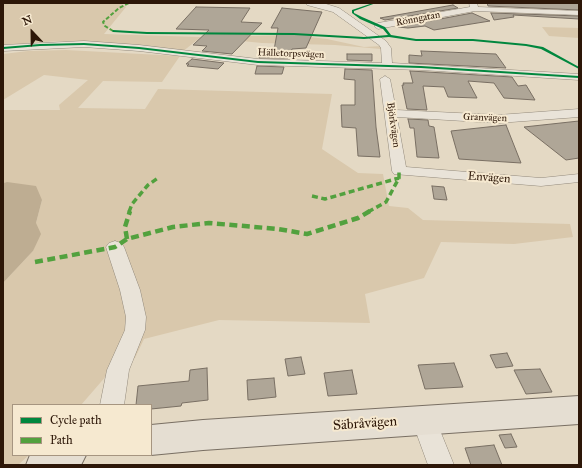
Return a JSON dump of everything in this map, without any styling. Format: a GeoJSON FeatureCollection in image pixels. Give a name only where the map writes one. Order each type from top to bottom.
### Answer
{"type":"FeatureCollection","features":[{"type":"Feature","properties":{"kind":"main road","name":"Säbråvägen"},"geometry":{"type":"LineString","coordinates":[[152,440],[203,435],[579,410]]}},
{"type":"Feature","properties":{"kind":"main road"},"geometry":{"type":"LineString","coordinates":[[43,465],[66,456]]}},
{"type":"Feature","properties":{"kind":"street","name":"Björkvägen"},"geometry":{"type":"LineString","coordinates":[[310,3],[326,6],[336,10],[383,43],[386,48],[386,73],[399,171]]}},
{"type":"Feature","properties":{"kind":"street","name":"Rönngatan"},"geometry":{"type":"LineString","coordinates":[[378,26],[474,6],[579,13]]}},
{"type":"Feature","properties":{"kind":"street","name":"Hälletorpsvägen"},"geometry":{"type":"LineString","coordinates":[[3,48],[40,44],[84,44],[138,48],[258,62],[386,73],[451,69],[579,77]]}},
{"type":"Feature","properties":{"kind":"street","name":"Granvägen"},"geometry":{"type":"LineString","coordinates":[[392,113],[498,119],[579,112]]}},
{"type":"Feature","properties":{"kind":"street","name":"Envägen"},"geometry":{"type":"LineString","coordinates":[[399,171],[541,182],[579,178]]}},
{"type":"Feature","properties":{"kind":"street"},"geometry":{"type":"LineString","coordinates":[[112,404],[118,370],[135,330],[136,317],[130,290],[114,247]]}},
{"type":"Feature","properties":{"kind":"street"},"geometry":{"type":"LineString","coordinates":[[424,421],[441,465]]}},
{"type":"Feature","properties":{"kind":"shaded area"},"geometry":{"type":"Polygon","coordinates":[[[3,3],[121,3],[126,7],[104,34],[201,37],[182,52],[62,41],[3,46],[3,3]]]}},
{"type":"Feature","properties":{"kind":"shaded area"},"geometry":{"type":"Polygon","coordinates":[[[542,27],[579,28],[579,38],[549,36],[542,27]]]}},
{"type":"Feature","properties":{"kind":"shaded area"},"geometry":{"type":"Polygon","coordinates":[[[293,35],[327,39],[364,47],[382,46],[381,49],[335,45],[262,43],[201,37],[293,35]]]}},
{"type":"Feature","properties":{"kind":"shaded area"},"geometry":{"type":"Polygon","coordinates":[[[66,50],[180,56],[162,82],[103,81],[78,108],[145,109],[158,89],[332,94],[322,149],[358,173],[383,174],[389,206],[408,208],[423,220],[570,224],[573,237],[514,244],[441,242],[424,278],[365,294],[370,323],[219,320],[144,339],[135,358],[107,375],[82,404],[12,404],[12,456],[28,456],[18,465],[3,465],[3,283],[33,251],[36,223],[42,200],[7,182],[3,183],[3,110],[60,110],[59,105],[88,80],[44,75],[3,100],[3,54],[28,51],[66,50]]]}},
{"type":"Feature","properties":{"kind":"shaded area"},"geometry":{"type":"Polygon","coordinates":[[[7,182],[36,186],[42,200],[36,223],[41,234],[33,251],[3,283],[3,183],[7,182]]]}},
{"type":"Feature","properties":{"kind":"building"},"geometry":{"type":"Polygon","coordinates":[[[487,3],[579,3],[579,10],[488,6],[487,3]]]}},
{"type":"Feature","properties":{"kind":"building"},"geometry":{"type":"Polygon","coordinates":[[[453,5],[458,8],[385,20],[380,18],[453,5]]]}},
{"type":"Feature","properties":{"kind":"building"},"geometry":{"type":"Polygon","coordinates":[[[196,7],[250,8],[241,22],[262,23],[232,54],[202,51],[207,46],[193,45],[209,30],[176,29],[196,7]]]}},
{"type":"Feature","properties":{"kind":"building"},"geometry":{"type":"Polygon","coordinates":[[[282,8],[322,12],[306,48],[292,49],[288,58],[259,58],[261,50],[274,50],[278,28],[271,28],[282,8]]]}},
{"type":"Feature","properties":{"kind":"building"},"geometry":{"type":"Polygon","coordinates":[[[472,13],[490,21],[434,30],[425,26],[408,28],[398,27],[472,13]]]}},
{"type":"Feature","properties":{"kind":"building"},"geometry":{"type":"Polygon","coordinates":[[[491,13],[579,16],[579,19],[513,15],[514,17],[494,20],[491,13]]]}},
{"type":"Feature","properties":{"kind":"building"},"geometry":{"type":"Polygon","coordinates":[[[421,51],[496,54],[506,68],[409,63],[409,55],[422,56],[421,51]]]}},
{"type":"Feature","properties":{"kind":"building"},"geometry":{"type":"Polygon","coordinates":[[[347,54],[372,54],[372,61],[347,60],[347,54]]]}},
{"type":"Feature","properties":{"kind":"building"},"geometry":{"type":"Polygon","coordinates":[[[192,59],[224,63],[218,69],[187,66],[189,64],[186,64],[192,59]]]}},
{"type":"Feature","properties":{"kind":"building"},"geometry":{"type":"Polygon","coordinates":[[[257,66],[284,67],[282,74],[255,74],[257,66]]]}},
{"type":"Feature","properties":{"kind":"building"},"geometry":{"type":"Polygon","coordinates":[[[345,69],[372,70],[376,127],[380,157],[358,156],[356,128],[342,127],[341,105],[355,105],[355,80],[344,79],[345,69]]]}},
{"type":"Feature","properties":{"kind":"building"},"geometry":{"type":"Polygon","coordinates":[[[410,71],[512,77],[518,86],[526,85],[535,100],[504,98],[494,83],[468,81],[477,98],[448,97],[444,87],[423,86],[427,110],[407,109],[402,85],[404,85],[403,83],[413,83],[410,71]]]}},
{"type":"Feature","properties":{"kind":"building"},"geometry":{"type":"Polygon","coordinates":[[[408,119],[428,120],[429,126],[434,127],[439,158],[417,157],[414,128],[410,128],[408,119]]]}},
{"type":"Feature","properties":{"kind":"building"},"geometry":{"type":"Polygon","coordinates":[[[579,121],[579,158],[566,160],[524,127],[579,121]]]}},
{"type":"Feature","properties":{"kind":"building"},"geometry":{"type":"Polygon","coordinates":[[[506,125],[521,163],[459,159],[451,131],[506,125]]]}},
{"type":"Feature","properties":{"kind":"building"},"geometry":{"type":"Polygon","coordinates":[[[432,186],[444,187],[447,200],[434,199],[432,186]]]}},
{"type":"Feature","properties":{"kind":"building"},"geometry":{"type":"Polygon","coordinates":[[[507,353],[513,366],[496,368],[490,355],[507,353]]]}},
{"type":"Feature","properties":{"kind":"building"},"geometry":{"type":"Polygon","coordinates":[[[301,357],[305,374],[288,376],[285,359],[301,357]]]}},
{"type":"Feature","properties":{"kind":"building"},"geometry":{"type":"Polygon","coordinates":[[[454,363],[463,387],[425,389],[418,365],[454,363]]]}},
{"type":"Feature","properties":{"kind":"building"},"geometry":{"type":"Polygon","coordinates":[[[207,368],[208,400],[182,403],[181,406],[152,409],[152,404],[136,404],[138,386],[189,381],[190,370],[207,368]]]}},
{"type":"Feature","properties":{"kind":"building"},"geometry":{"type":"Polygon","coordinates":[[[540,369],[552,392],[526,394],[514,370],[540,369]]]}},
{"type":"Feature","properties":{"kind":"building"},"geometry":{"type":"Polygon","coordinates":[[[352,370],[357,394],[328,396],[324,373],[352,370]]]}},
{"type":"Feature","properties":{"kind":"building"},"geometry":{"type":"Polygon","coordinates":[[[274,378],[276,397],[248,400],[247,380],[274,378]]]}},
{"type":"Feature","properties":{"kind":"building"},"geometry":{"type":"Polygon","coordinates":[[[511,434],[517,447],[505,448],[499,435],[511,434]]]}},
{"type":"Feature","properties":{"kind":"building"},"geometry":{"type":"Polygon","coordinates":[[[494,445],[502,465],[471,465],[465,448],[494,445]]]}},
{"type":"Feature","properties":{"kind":"marked path"},"geometry":{"type":"LineString","coordinates":[[113,31],[105,26],[103,22],[119,8],[129,3]]}},
{"type":"Feature","properties":{"kind":"marked path"},"geometry":{"type":"LineString","coordinates":[[35,262],[115,247],[127,239],[173,227],[209,223],[278,229],[307,234],[358,218],[386,202],[399,178],[399,171]]}},
{"type":"Feature","properties":{"kind":"marked path"},"geometry":{"type":"LineString","coordinates":[[127,239],[125,227],[132,204],[148,185],[158,178]]}},
{"type":"Feature","properties":{"kind":"marked path"},"geometry":{"type":"LineString","coordinates":[[312,196],[325,199],[399,178]]}},
{"type":"Feature","properties":{"kind":"cycle path"},"geometry":{"type":"LineString","coordinates":[[113,31],[147,33],[294,34],[364,38],[389,36],[390,35],[384,28],[353,13],[353,11],[375,3]]}},
{"type":"Feature","properties":{"kind":"cycle path"},"geometry":{"type":"LineString","coordinates":[[389,36],[416,40],[473,40],[526,45],[542,48],[579,68]]}},
{"type":"Feature","properties":{"kind":"cycle path"},"geometry":{"type":"LineString","coordinates":[[3,48],[84,44],[139,48],[258,62],[421,67],[579,77]]}}]}
